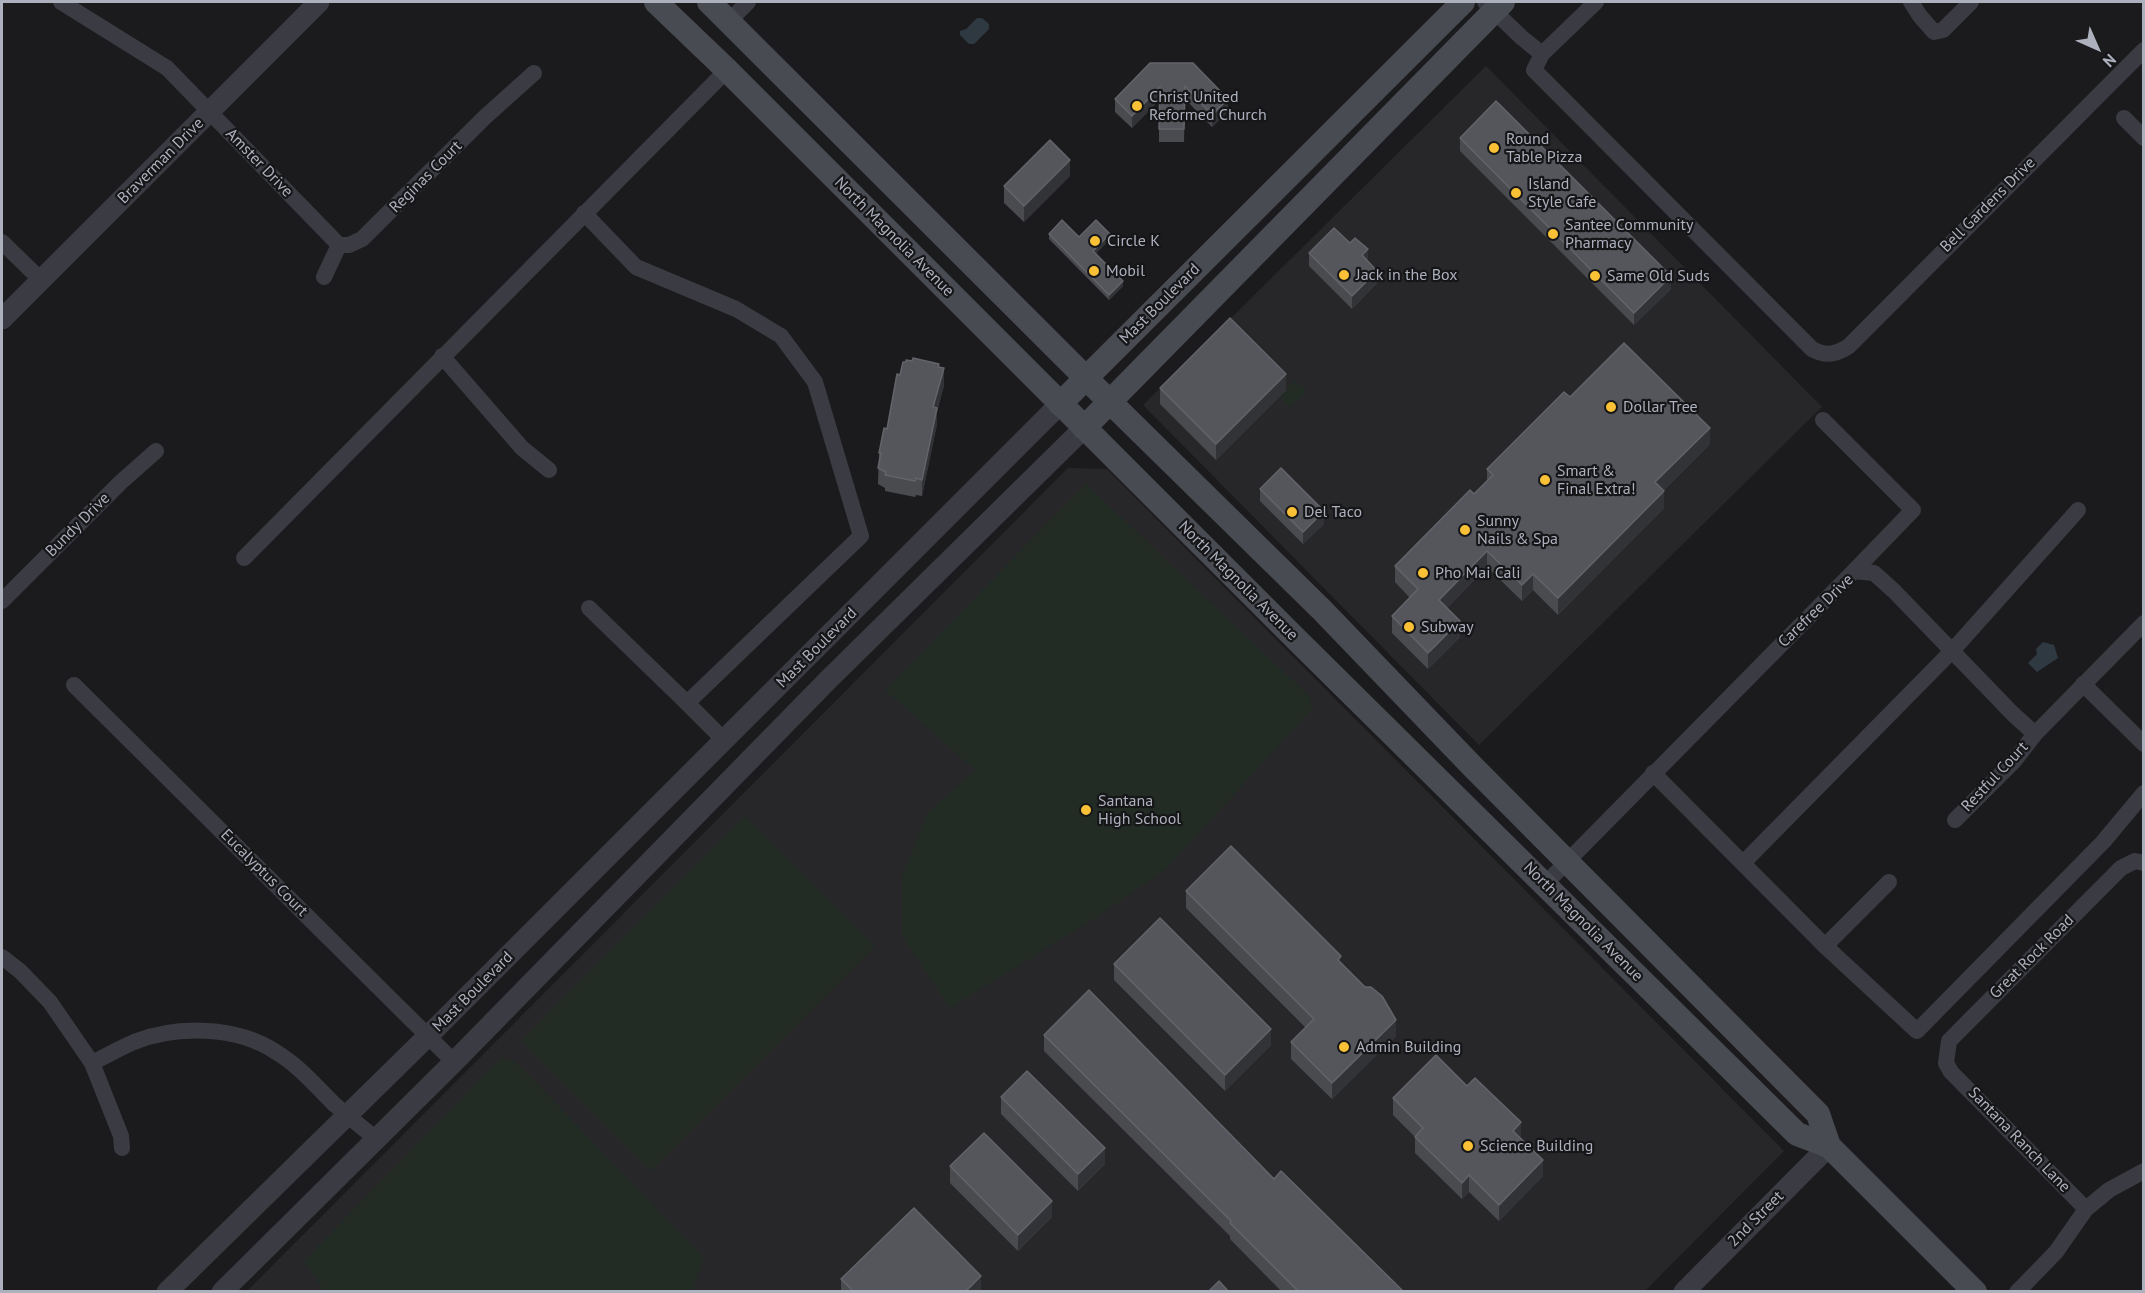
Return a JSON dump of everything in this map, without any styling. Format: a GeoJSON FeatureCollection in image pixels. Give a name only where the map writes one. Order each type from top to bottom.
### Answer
{"type":"FeatureCollection","features":[{"type":"Feature","properties":{"kind":"main road","name":"North Magnolia Avenue"},"geometry":{"type":"LineString","coordinates":[[656,2],[728,70],[1084,428],[1797,1134],[1829,1146],[1975,1292]]}},
{"type":"Feature","properties":{"kind":"main road"},"geometry":{"type":"LineString","coordinates":[[675,2],[700,25],[711,30],[729,21]]}},
{"type":"Feature","properties":{"kind":"main road","name":"North Magnolia Avenue"},"geometry":{"type":"LineString","coordinates":[[709,2],[1322,610],[1472,766],[1818,1114],[1829,1146]]}},
{"type":"Feature","properties":{"kind":"main road","name":"Mast Boulevard"},"geometry":{"type":"LineString","coordinates":[[1060,404],[1463,2]]}},
{"type":"Feature","properties":{"kind":"main road","name":"Mast Boulevard"},"geometry":{"type":"LineString","coordinates":[[1084,428],[1494,4]]}},
{"type":"Feature","properties":{"kind":"street","name":"Amster Drive"},"geometry":{"type":"LineString","coordinates":[[60,2],[167,68],[339,245]]}},
{"type":"Feature","properties":{"kind":"street","name":"Braverman Drive"},"geometry":{"type":"LineString","coordinates":[[2,319],[319,2]]}},
{"type":"Feature","properties":{"kind":"street"},"geometry":{"type":"LineString","coordinates":[[729,21],[748,2]]}},
{"type":"Feature","properties":{"kind":"street"},"geometry":{"type":"LineString","coordinates":[[1494,4],[1521,37],[1542,54],[1596,2]]}},
{"type":"Feature","properties":{"kind":"street"},"geometry":{"type":"LineString","coordinates":[[1911,2],[1934,32],[1943,30],[1971,2]]}},
{"type":"Feature","properties":{"kind":"street","name":"Bell Gardens Drive"},"geometry":{"type":"LineString","coordinates":[[1542,54],[1534,70],[1812,349],[1818,353],[1829,354],[1839,352],[1849,345],[2144,50]]}},
{"type":"Feature","properties":{"kind":"street"},"geometry":{"type":"LineString","coordinates":[[244,558],[728,70]]}},
{"type":"Feature","properties":{"kind":"street","name":"Reginas Court"},"geometry":{"type":"LineString","coordinates":[[339,245],[349,245],[362,239],[534,73]]}},
{"type":"Feature","properties":{"kind":"street"},"geometry":{"type":"LineString","coordinates":[[2124,118],[2144,138]]}},
{"type":"Feature","properties":{"kind":"street"},"geometry":{"type":"LineString","coordinates":[[584,213],[636,267],[736,309],[781,336],[815,382],[861,536],[687,703]]}},
{"type":"Feature","properties":{"kind":"street"},"geometry":{"type":"LineString","coordinates":[[2,242],[40,279]]}},
{"type":"Feature","properties":{"kind":"street"},"geometry":{"type":"LineString","coordinates":[[324,277],[339,245]]}},
{"type":"Feature","properties":{"kind":"street"},"geometry":{"type":"LineString","coordinates":[[442,356],[522,448],[549,470]]}},
{"type":"Feature","properties":{"kind":"street","name":"Mast Boulevard"},"geometry":{"type":"LineString","coordinates":[[167,1292],[428,1036],[1060,404]]}},
{"type":"Feature","properties":{"kind":"street"},"geometry":{"type":"LineString","coordinates":[[1823,420],[1913,510],[1854,571]]}},
{"type":"Feature","properties":{"kind":"street","name":"Mast Boulevard"},"geometry":{"type":"LineString","coordinates":[[222,1292],[454,1062],[828,680],[1084,428]]}},
{"type":"Feature","properties":{"kind":"street","name":"Bundy Drive"},"geometry":{"type":"LineString","coordinates":[[2,601],[121,482],[156,451]]}},
{"type":"Feature","properties":{"kind":"street"},"geometry":{"type":"LineString","coordinates":[[1743,863],[1952,651],[2078,510]]}},
{"type":"Feature","properties":{"kind":"street","name":"Carefree Drive"},"geometry":{"type":"LineString","coordinates":[[1545,885],[1854,571],[1874,573],[1894,591],[2035,734]]}},
{"type":"Feature","properties":{"kind":"street"},"geometry":{"type":"LineString","coordinates":[[589,608],[724,740]]}},
{"type":"Feature","properties":{"kind":"street"},"geometry":{"type":"LineString","coordinates":[[2035,734],[2144,623]]}},
{"type":"Feature","properties":{"kind":"street"},"geometry":{"type":"LineString","coordinates":[[2084,684],[2144,744]]}},
{"type":"Feature","properties":{"kind":"street","name":"Eucalyptus Court"},"geometry":{"type":"LineString","coordinates":[[75,685],[454,1062]]}},
{"type":"Feature","properties":{"kind":"street","name":"Restful Court"},"geometry":{"type":"LineString","coordinates":[[1955,820],[2014,761],[2035,734]]}},
{"type":"Feature","properties":{"kind":"street"},"geometry":{"type":"LineString","coordinates":[[1653,773],[1825,946],[1917,1031],[2103,842],[2144,792]]}},
{"type":"Feature","properties":{"kind":"street","name":"Great Rock Road"},"geometry":{"type":"LineString","coordinates":[[1951,1072],[1946,1063],[1949,1041],[2121,868],[2135,861],[2144,863]]}},
{"type":"Feature","properties":{"kind":"street"},"geometry":{"type":"LineString","coordinates":[[1825,946],[1889,882]]}},
{"type":"Feature","properties":{"kind":"street"},"geometry":{"type":"LineString","coordinates":[[2,957],[20,971],[50,1002],[92,1062],[122,1136],[122,1148]]}},
{"type":"Feature","properties":{"kind":"street"},"geometry":{"type":"LineString","coordinates":[[92,1062],[133,1042],[150,1037],[185,1031],[222,1033],[258,1043],[275,1051],[308,1075],[346,1114],[377,1139]]}},
{"type":"Feature","properties":{"kind":"street","name":"Santana Ranch Lane"},"geometry":{"type":"LineString","coordinates":[[1951,1072],[2086,1209]]}},
{"type":"Feature","properties":{"kind":"street","name":"2nd Street"},"geometry":{"type":"LineString","coordinates":[[1684,1292],[1829,1146]]}},
{"type":"Feature","properties":{"kind":"street"},"geometry":{"type":"LineString","coordinates":[[2017,1292],[2055,1252],[2086,1209],[2109,1190],[2144,1171]]}},
{"type":"Feature","properties":{"kind":"shaded area"},"geometry":{"type":"Polygon","coordinates":[[[977,18],[982,18],[989,24],[989,29],[974,44],[969,44],[960,35],[960,31],[966,29],[977,18]]]}},
{"type":"Feature","properties":{"kind":"shaded area"},"geometry":{"type":"Polygon","coordinates":[[[1486,66],[1822,407],[1479,745],[1143,405],[1486,66]]]}},
{"type":"Feature","properties":{"kind":"shaded area"},"geometry":{"type":"Polygon","coordinates":[[[1294,381],[1305,388],[1306,393],[1290,408],[1280,397],[1294,381]]]}},
{"type":"Feature","properties":{"kind":"shaded area","name":"Santana High School"},"geometry":{"type":"Polygon","coordinates":[[[1068,468],[1107,469],[1784,1151],[1645,1291],[246,1292],[1068,468]]]}},
{"type":"Feature","properties":{"kind":"shaded area"},"geometry":{"type":"Polygon","coordinates":[[[1086,484],[1309,696],[1313,708],[1166,869],[1097,917],[950,1008],[902,936],[902,876],[928,812],[975,770],[885,690],[1086,484]]]}},
{"type":"Feature","properties":{"kind":"shaded area"},"geometry":{"type":"Polygon","coordinates":[[[2043,642],[2054,645],[2058,658],[2037,672],[2028,663],[2037,654],[2036,649],[2043,642]]]}},
{"type":"Feature","properties":{"kind":"shaded area"},"geometry":{"type":"Polygon","coordinates":[[[745,816],[875,946],[651,1171],[521,1041],[745,816]]]}},
{"type":"Feature","properties":{"kind":"shaded area"},"geometry":{"type":"Polygon","coordinates":[[[501,1058],[516,1062],[704,1258],[692,1291],[324,1291],[304,1261],[501,1058]]]}},
{"type":"Feature","properties":{"kind":"building","name":"Christ United Reformed Church"},"geometry":{"type":"Polygon","coordinates":[[[1150,63],[1193,63],[1228,99],[1212,115],[1185,86],[1184,129],[1159,129],[1160,87],[1132,116],[1115,99],[1150,63]]]}},
{"type":"Feature","properties":{"kind":"building"},"geometry":{"type":"Polygon","coordinates":[[[1496,101],[1671,276],[1634,313],[1460,138],[1496,101]]]}},
{"type":"Feature","properties":{"kind":"building"},"geometry":{"type":"Polygon","coordinates":[[[1050,140],[1070,160],[1024,206],[1004,186],[1050,140]]]}},
{"type":"Feature","properties":{"kind":"building"},"geometry":{"type":"Polygon","coordinates":[[[1062,220],[1079,237],[1096,220],[1110,234],[1093,251],[1123,281],[1109,295],[1049,234],[1062,220]]]}},
{"type":"Feature","properties":{"kind":"building","name":"Jack in the Box"},"geometry":{"type":"Polygon","coordinates":[[[1334,228],[1350,243],[1355,238],[1368,249],[1362,255],[1377,271],[1352,296],[1309,253],[1334,228]]]}},
{"type":"Feature","properties":{"kind":"building"},"geometry":{"type":"Polygon","coordinates":[[[1230,318],[1286,374],[1216,444],[1160,388],[1230,318]]]}},
{"type":"Feature","properties":{"kind":"building"},"geometry":{"type":"Polygon","coordinates":[[[1624,343],[1710,428],[1655,482],[1664,491],[1558,598],[1533,574],[1522,585],[1487,551],[1439,600],[1460,621],[1428,653],[1392,616],[1418,589],[1395,566],[1470,490],[1474,494],[1493,475],[1487,469],[1564,392],[1570,397],[1624,343]]]}},
{"type":"Feature","properties":{"kind":"building"},"geometry":{"type":"Polygon","coordinates":[[[913,358],[939,364],[938,367],[944,368],[933,407],[937,408],[922,480],[916,478],[915,481],[885,475],[886,472],[878,468],[884,428],[887,429],[897,374],[900,375],[903,362],[912,361],[913,358]]]}},
{"type":"Feature","properties":{"kind":"building","name":"Del Taco"},"geometry":{"type":"Polygon","coordinates":[[[1281,468],[1324,511],[1303,532],[1260,489],[1281,468]]]}},
{"type":"Feature","properties":{"kind":"building"},"geometry":{"type":"Polygon","coordinates":[[[1231,846],[1341,956],[1338,960],[1365,987],[1371,987],[1382,996],[1396,1020],[1332,1083],[1291,1042],[1314,1019],[1186,891],[1231,846]]]}},
{"type":"Feature","properties":{"kind":"building"},"geometry":{"type":"Polygon","coordinates":[[[1160,918],[1271,1029],[1225,1075],[1114,964],[1160,918]]]}},
{"type":"Feature","properties":{"kind":"building"},"geometry":{"type":"Polygon","coordinates":[[[1089,990],[1274,1179],[1281,1171],[1404,1292],[1299,1292],[1044,1035],[1089,990]]]}},
{"type":"Feature","properties":{"kind":"building","name":"Science Building"},"geometry":{"type":"Polygon","coordinates":[[[1436,1055],[1467,1086],[1475,1078],[1521,1122],[1513,1131],[1543,1160],[1499,1205],[1469,1175],[1462,1183],[1415,1137],[1423,1128],[1393,1098],[1436,1055]]]}},
{"type":"Feature","properties":{"kind":"building"},"geometry":{"type":"Polygon","coordinates":[[[1027,1071],[1105,1148],[1078,1174],[1001,1097],[1027,1071]]]}},
{"type":"Feature","properties":{"kind":"building"},"geometry":{"type":"Polygon","coordinates":[[[984,1133],[1052,1201],[1018,1235],[950,1166],[984,1133]]]}},
{"type":"Feature","properties":{"kind":"building"},"geometry":{"type":"Polygon","coordinates":[[[914,1208],[981,1276],[965,1292],[854,1292],[841,1279],[914,1208]]]}},
{"type":"Feature","properties":{"kind":"building"},"geometry":{"type":"Polygon","coordinates":[[[1219,1281],[1229,1292],[1208,1292],[1219,1281]]]}},
{"type":"Feature","properties":{"kind":"place","name":"Christ United Reformed Church"},"geometry":{"type":"Point","coordinates":[1137,106]}},
{"type":"Feature","properties":{"kind":"place","name":"Round Table Pizza"},"geometry":{"type":"Point","coordinates":[1494,148]}},
{"type":"Feature","properties":{"kind":"place","name":"Island Style Cafe"},"geometry":{"type":"Point","coordinates":[1516,193]}},
{"type":"Feature","properties":{"kind":"place","name":"Santee Community Pharmacy"},"geometry":{"type":"Point","coordinates":[1553,234]}},
{"type":"Feature","properties":{"kind":"place","name":"Circle K"},"geometry":{"type":"Point","coordinates":[1095,241]}},
{"type":"Feature","properties":{"kind":"place","name":"Mobil"},"geometry":{"type":"Point","coordinates":[1094,271]}},
{"type":"Feature","properties":{"kind":"place","name":"Jack in the Box"},"geometry":{"type":"Point","coordinates":[1344,275]}},
{"type":"Feature","properties":{"kind":"place","name":"Same Old Suds"},"geometry":{"type":"Point","coordinates":[1595,276]}},
{"type":"Feature","properties":{"kind":"place","name":"Dollar Tree"},"geometry":{"type":"Point","coordinates":[1611,407]}},
{"type":"Feature","properties":{"kind":"place","name":"Smart & Final Extra!"},"geometry":{"type":"Point","coordinates":[1545,480]}},
{"type":"Feature","properties":{"kind":"place","name":"Del Taco"},"geometry":{"type":"Point","coordinates":[1292,512]}},
{"type":"Feature","properties":{"kind":"place","name":"Sunny Nails & Spa"},"geometry":{"type":"Point","coordinates":[1465,530]}},
{"type":"Feature","properties":{"kind":"place","name":"Pho Mai Cali"},"geometry":{"type":"Point","coordinates":[1423,573]}},
{"type":"Feature","properties":{"kind":"place","name":"Subway"},"geometry":{"type":"Point","coordinates":[1409,627]}},
{"type":"Feature","properties":{"kind":"place","name":"Santana High School"},"geometry":{"type":"Point","coordinates":[1086,810]}},
{"type":"Feature","properties":{"kind":"place","name":"Admin Building"},"geometry":{"type":"Point","coordinates":[1344,1047]}},
{"type":"Feature","properties":{"kind":"place","name":"Science Building"},"geometry":{"type":"Point","coordinates":[1468,1146]}}]}
